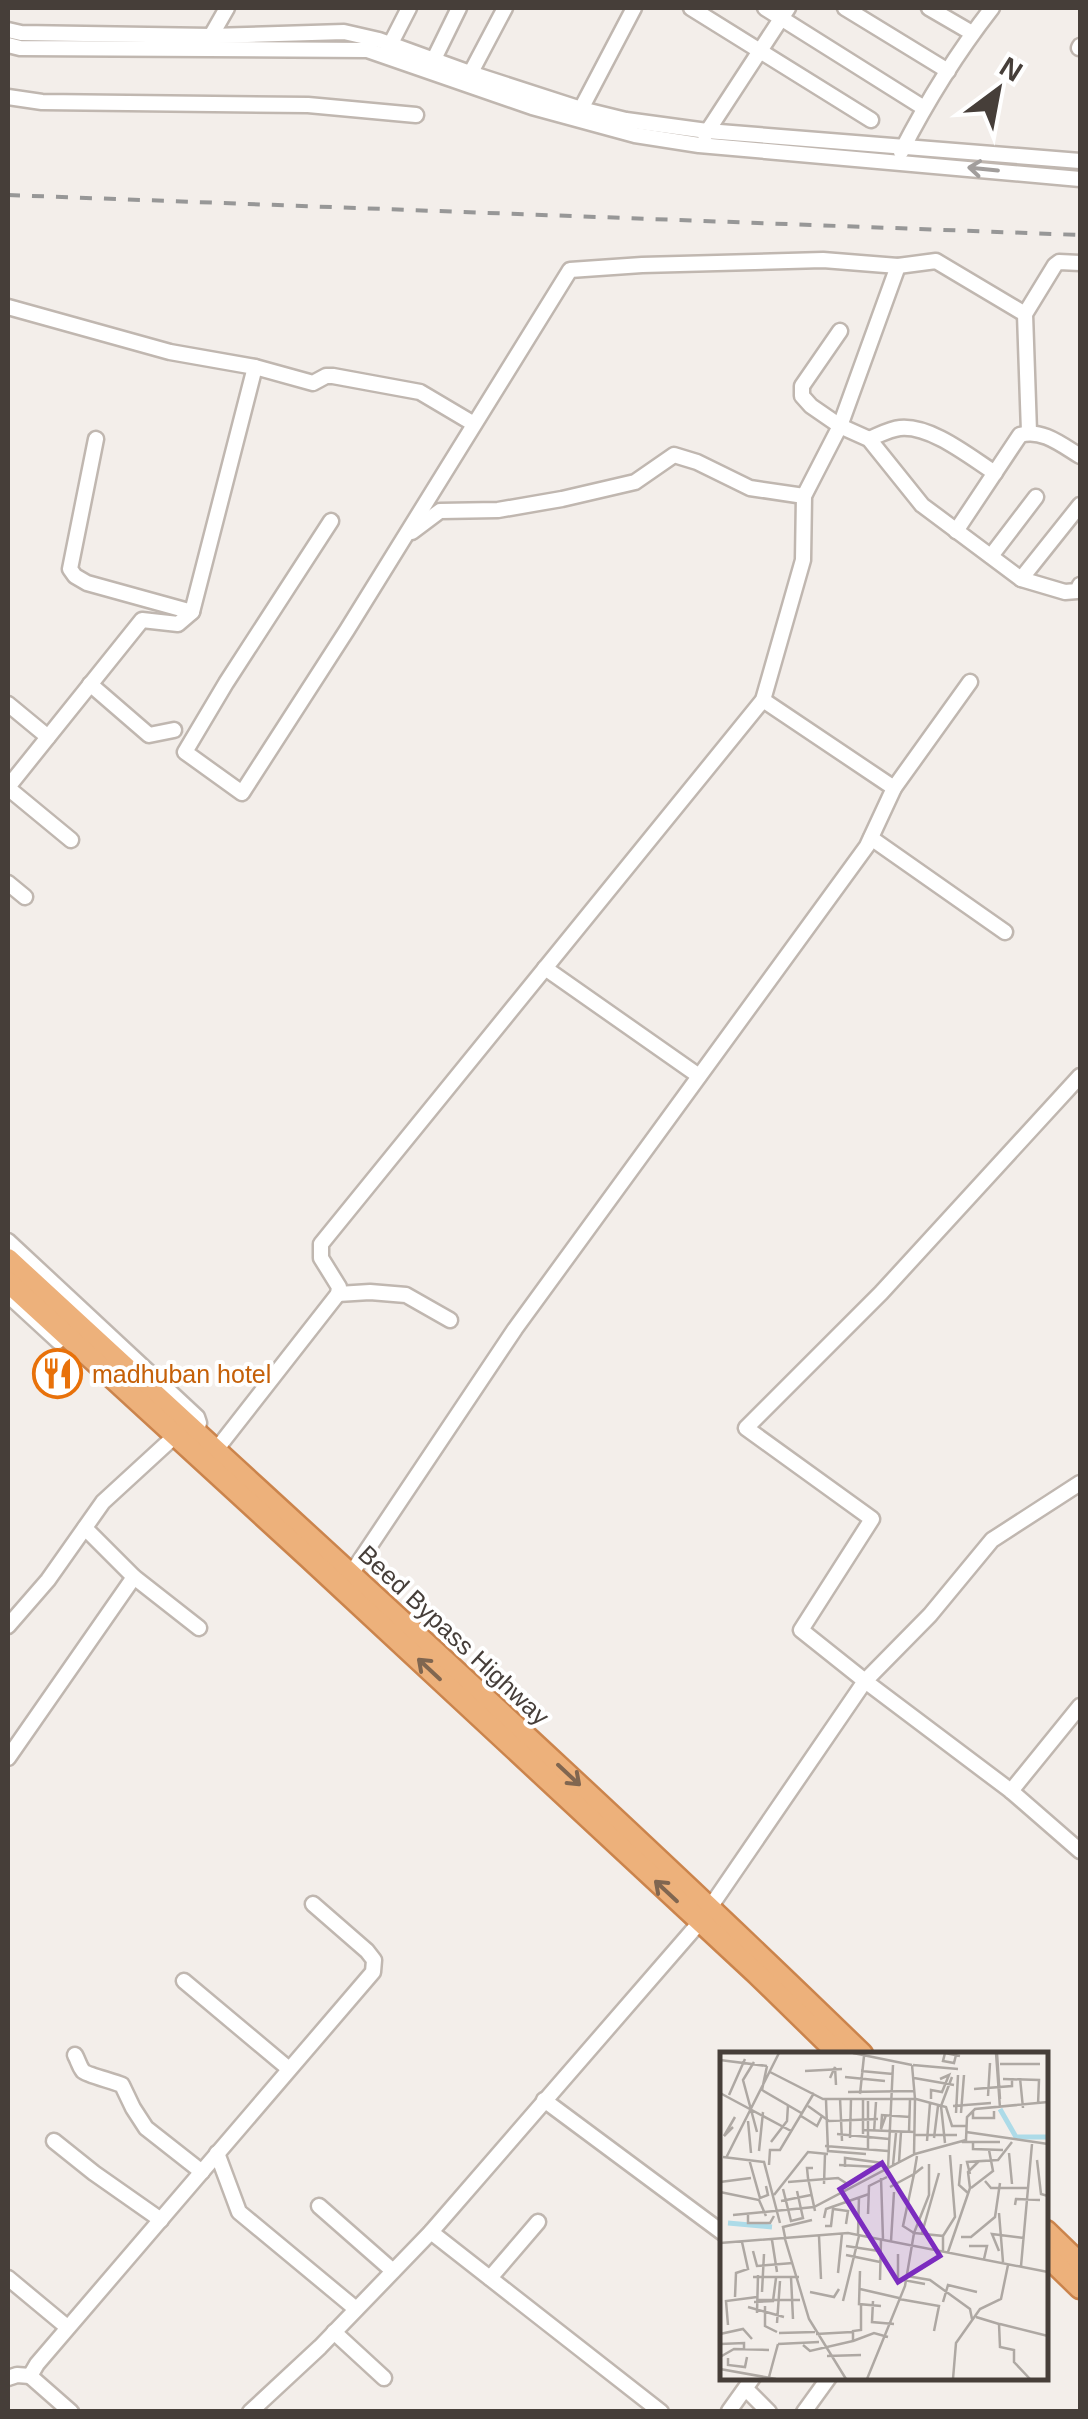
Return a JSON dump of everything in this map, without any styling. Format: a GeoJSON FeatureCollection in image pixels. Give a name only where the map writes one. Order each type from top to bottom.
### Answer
{"type":"FeatureCollection","features":[{"type":"Feature","properties":{"kind":"highway","name":"Beed Bypass Highway"},"geometry":{"type":"LineString","coordinates":[[8,1259],[180,1437]]}},
{"type":"Feature","properties":{"kind":"highway","name":"Beed Bypass Highway"},"geometry":{"type":"LineString","coordinates":[[8,1282],[180,1437],[215,1460],[351,1574],[705,1915],[837,2052]]}},
{"type":"Feature","properties":{"kind":"highway","name":"Beed Bypass Highway"},"geometry":{"type":"LineString","coordinates":[[215,1460],[705,1915],[860,2052]]}},
{"type":"Feature","properties":{"kind":"highway"},"geometry":{"type":"LineString","coordinates":[[1048,2233],[1080,2264]]}},
{"type":"Feature","properties":{"kind":"highway"},"geometry":{"type":"LineString","coordinates":[[1048,2257],[1080,2288]]}},
{"type":"Feature","properties":{"kind":"street"},"geometry":{"type":"LineString","coordinates":[[211,36],[228,8]]}},
{"type":"Feature","properties":{"kind":"street"},"geometry":{"type":"LineString","coordinates":[[387,49],[409,8]]}},
{"type":"Feature","properties":{"kind":"street"},"geometry":{"type":"LineString","coordinates":[[434,60],[459,8]]}},
{"type":"Feature","properties":{"kind":"street"},"geometry":{"type":"LineString","coordinates":[[468,78],[505,8]]}},
{"type":"Feature","properties":{"kind":"street"},"geometry":{"type":"LineString","coordinates":[[582,109],[634,8]]}},
{"type":"Feature","properties":{"kind":"street"},"geometry":{"type":"LineString","coordinates":[[691,8],[871,120]]}},
{"type":"Feature","properties":{"kind":"street"},"geometry":{"type":"LineString","coordinates":[[765,8],[784,13],[924,108]]}},
{"type":"Feature","properties":{"kind":"street"},"geometry":{"type":"LineString","coordinates":[[845,8],[948,71]]}},
{"type":"Feature","properties":{"kind":"street"},"geometry":{"type":"LineString","coordinates":[[929,8],[972,33]]}},
{"type":"Feature","properties":{"kind":"street"},"geometry":{"type":"LineString","coordinates":[[900,155],[924,108],[992,8]]}},
{"type":"Feature","properties":{"kind":"street"},"geometry":{"type":"LineString","coordinates":[[703,138],[784,13]]}},
{"type":"Feature","properties":{"kind":"street"},"geometry":{"type":"LineString","coordinates":[[8,30],[211,36],[362,34],[387,49],[468,78],[703,138]]}},
{"type":"Feature","properties":{"kind":"street"},"geometry":{"type":"LineString","coordinates":[[8,45],[387,49],[434,60],[532,107],[635,134],[900,155],[1080,179]]}},
{"type":"Feature","properties":{"kind":"street"},"geometry":{"type":"LineString","coordinates":[[8,98],[42,102],[308,105],[416,115]]}},
{"type":"Feature","properties":{"kind":"street"},"geometry":{"type":"LineString","coordinates":[[900,155],[1080,161]]}},
{"type":"Feature","properties":{"kind":"street"},"geometry":{"type":"LineString","coordinates":[[331,521],[185,752],[242,793],[570,270],[823,260],[898,266],[936,261],[1025,314]]}},
{"type":"Feature","properties":{"kind":"street"},"geometry":{"type":"LineString","coordinates":[[1029,432],[1025,314],[1055,265],[1080,263]]}},
{"type":"Feature","properties":{"kind":"street"},"geometry":{"type":"LineString","coordinates":[[8,1295],[180,1437],[194,1466],[204,1470],[215,1460],[338,1294],[339,1287],[321,1258],[321,1244],[763,700],[803,560],[804,496],[840,426],[898,266]]}},
{"type":"Feature","properties":{"kind":"street"},"geometry":{"type":"LineString","coordinates":[[8,307],[170,352],[313,382],[333,376],[420,392],[474,424]]}},
{"type":"Feature","properties":{"kind":"street"},"geometry":{"type":"LineString","coordinates":[[840,330],[802,386],[802,396],[810,406],[869,439],[922,505],[1021,579],[1064,592],[1076,591],[1080,585]]}},
{"type":"Feature","properties":{"kind":"street"},"geometry":{"type":"LineString","coordinates":[[71,840],[8,788],[142,620],[178,624],[192,612],[255,367]]}},
{"type":"Feature","properties":{"kind":"street"},"geometry":{"type":"LineString","coordinates":[[869,439],[898,428],[917,429],[995,473]]}},
{"type":"Feature","properties":{"kind":"street"},"geometry":{"type":"LineString","coordinates":[[956,531],[1020,436],[1029,432],[1047,436],[1080,456]]}},
{"type":"Feature","properties":{"kind":"street"},"geometry":{"type":"LineString","coordinates":[[96,439],[70,569],[87,583],[192,612]]}},
{"type":"Feature","properties":{"kind":"street"},"geometry":{"type":"LineString","coordinates":[[404,538],[440,512],[498,510],[635,482],[674,456],[697,462],[750,488],[804,496]]}},
{"type":"Feature","properties":{"kind":"street"},"geometry":{"type":"LineString","coordinates":[[991,556],[1036,497]]}},
{"type":"Feature","properties":{"kind":"street"},"geometry":{"type":"LineString","coordinates":[[1021,579],[1080,505]]}},
{"type":"Feature","properties":{"kind":"street"},"geometry":{"type":"LineString","coordinates":[[351,1574],[515,1329],[868,846],[894,788],[970,682]]}},
{"type":"Feature","properties":{"kind":"street"},"geometry":{"type":"LineString","coordinates":[[90,684],[149,735],[174,730]]}},
{"type":"Feature","properties":{"kind":"street"},"geometry":{"type":"LineString","coordinates":[[763,700],[894,788]]}},
{"type":"Feature","properties":{"kind":"street"},"geometry":{"type":"LineString","coordinates":[[8,704],[48,737]]}},
{"type":"Feature","properties":{"kind":"street"},"geometry":{"type":"LineString","coordinates":[[871,838],[1004,932]]}},
{"type":"Feature","properties":{"kind":"street"},"geometry":{"type":"LineString","coordinates":[[8,883],[25,897]]}},
{"type":"Feature","properties":{"kind":"street"},"geometry":{"type":"LineString","coordinates":[[545,968],[699,1076]]}},
{"type":"Feature","properties":{"kind":"street"},"geometry":{"type":"LineString","coordinates":[[1080,1076],[882,1294],[746,1428],[872,1519],[801,1630],[1010,1791],[1080,1851]]}},
{"type":"Feature","properties":{"kind":"street"},"geometry":{"type":"LineString","coordinates":[[8,1241],[198,1416],[199,1423],[103,1502],[48,1580],[8,1626]]}},
{"type":"Feature","properties":{"kind":"street"},"geometry":{"type":"LineString","coordinates":[[338,1294],[406,1295],[450,1320]]}},
{"type":"Feature","properties":{"kind":"street"},"geometry":{"type":"LineString","coordinates":[[250,2412],[431,2232],[705,1915],[865,1681],[930,1615],[992,1540],[1080,1483]]}},
{"type":"Feature","properties":{"kind":"street"},"geometry":{"type":"LineString","coordinates":[[86,1528],[134,1577],[199,1628]]}},
{"type":"Feature","properties":{"kind":"street"},"geometry":{"type":"LineString","coordinates":[[8,1758],[134,1577]]}},
{"type":"Feature","properties":{"kind":"street"},"geometry":{"type":"LineString","coordinates":[[1010,1791],[1080,1706]]}},
{"type":"Feature","properties":{"kind":"street"},"geometry":{"type":"LineString","coordinates":[[30,2376],[67,2327],[372,1972],[374,1960],[314,1904]]}},
{"type":"Feature","properties":{"kind":"street"},"geometry":{"type":"LineString","coordinates":[[184,1981],[290,2069]]}},
{"type":"Feature","properties":{"kind":"street"},"geometry":{"type":"LineString","coordinates":[[75,2055],[84,2073],[122,2085],[146,2128],[202,2172]]}},
{"type":"Feature","properties":{"kind":"street"},"geometry":{"type":"LineString","coordinates":[[544,2100],[720,2231]]}},
{"type":"Feature","properties":{"kind":"street"},"geometry":{"type":"LineString","coordinates":[[54,2141],[161,2220]]}},
{"type":"Feature","properties":{"kind":"street"},"geometry":{"type":"LineString","coordinates":[[218,2153],[239,2212],[356,2309]]}},
{"type":"Feature","properties":{"kind":"street"},"geometry":{"type":"LineString","coordinates":[[319,2206],[393,2271]]}},
{"type":"Feature","properties":{"kind":"street"},"geometry":{"type":"LineString","coordinates":[[490,2278],[538,2222]]}},
{"type":"Feature","properties":{"kind":"street"},"geometry":{"type":"LineString","coordinates":[[431,2232],[661,2412]]}},
{"type":"Feature","properties":{"kind":"street"},"geometry":{"type":"LineString","coordinates":[[8,2278],[67,2327]]}},
{"type":"Feature","properties":{"kind":"street"},"geometry":{"type":"LineString","coordinates":[[334,2332],[384,2378]]}},
{"type":"Feature","properties":{"kind":"street"},"geometry":{"type":"LineString","coordinates":[[8,2378],[17,2374],[30,2376],[72,2412]]}},
{"type":"Feature","properties":{"kind":"street"},"geometry":{"type":"LineString","coordinates":[[804,2412],[828,2379]]}},
{"type":"Feature","properties":{"kind":"street"},"geometry":{"type":"LineString","coordinates":[[730,2411],[750,2383],[769,2412]]}},
{"type":"Feature","properties":{"kind":"railway"},"geometry":{"type":"LineString","coordinates":[[8,195],[1080,235]]}},
{"type":"Feature","properties":{"kind":"place","name":"madhuban hotel"},"geometry":{"type":"Point","coordinates":[57,1374]}}]}
